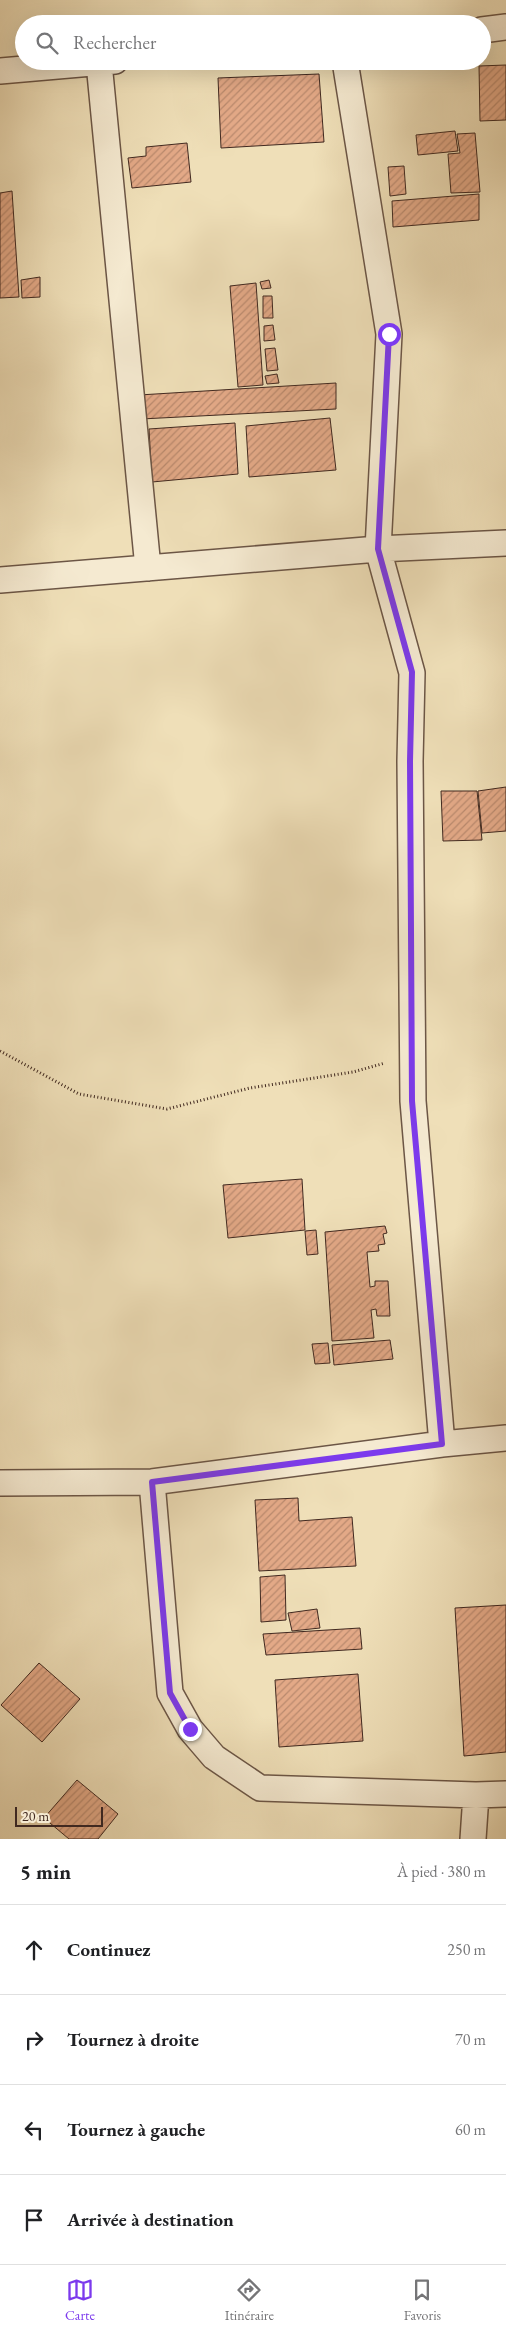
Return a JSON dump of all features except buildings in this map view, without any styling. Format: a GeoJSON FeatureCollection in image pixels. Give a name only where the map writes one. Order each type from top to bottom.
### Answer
{"type":"FeatureCollection","features":[{"type":"Feature","properties":{"kind":"street"},"geometry":{"type":"LineString","coordinates":[[491,29],[506,28]]}},
{"type":"Feature","properties":{"kind":"street"},"geometry":{"type":"LineString","coordinates":[[0,71],[15,70]]}},
{"type":"Feature","properties":{"kind":"street"},"geometry":{"type":"LineString","coordinates":[[109,70],[148,568]]}},
{"type":"Feature","properties":{"kind":"street"},"geometry":{"type":"LineString","coordinates":[[346,70],[389,334],[378,549],[412,672],[412,1101],[442,1444]]}},
{"type":"Feature","properties":{"kind":"street"},"geometry":{"type":"LineString","coordinates":[[0,580],[378,549],[506,543]]}},
{"type":"Feature","properties":{"kind":"street"},"geometry":{"type":"LineString","coordinates":[[0,1484],[152,1482],[442,1444],[506,1438]]}},
{"type":"Feature","properties":{"kind":"street"},"geometry":{"type":"LineString","coordinates":[[152,1482],[170,1693],[190,1729],[214,1757],[260,1788],[476,1796],[506,1794]]}},
{"type":"Feature","properties":{"kind":"street"},"geometry":{"type":"LineString","coordinates":[[474,1839],[476,1796]]}},
{"type":"Feature","properties":{"kind":"path"},"geometry":{"type":"LineString","coordinates":[[0,1051],[79,1094],[167,1109],[250,1088],[353,1072],[412,1054]]}},
{"type":"Feature","properties":{"kind":"route"},"geometry":{"type":"LineString","coordinates":[[190,1729],[170,1693],[152,1482],[442,1444],[412,1101],[410,761],[412,672],[378,549],[389,334]]}}]}
